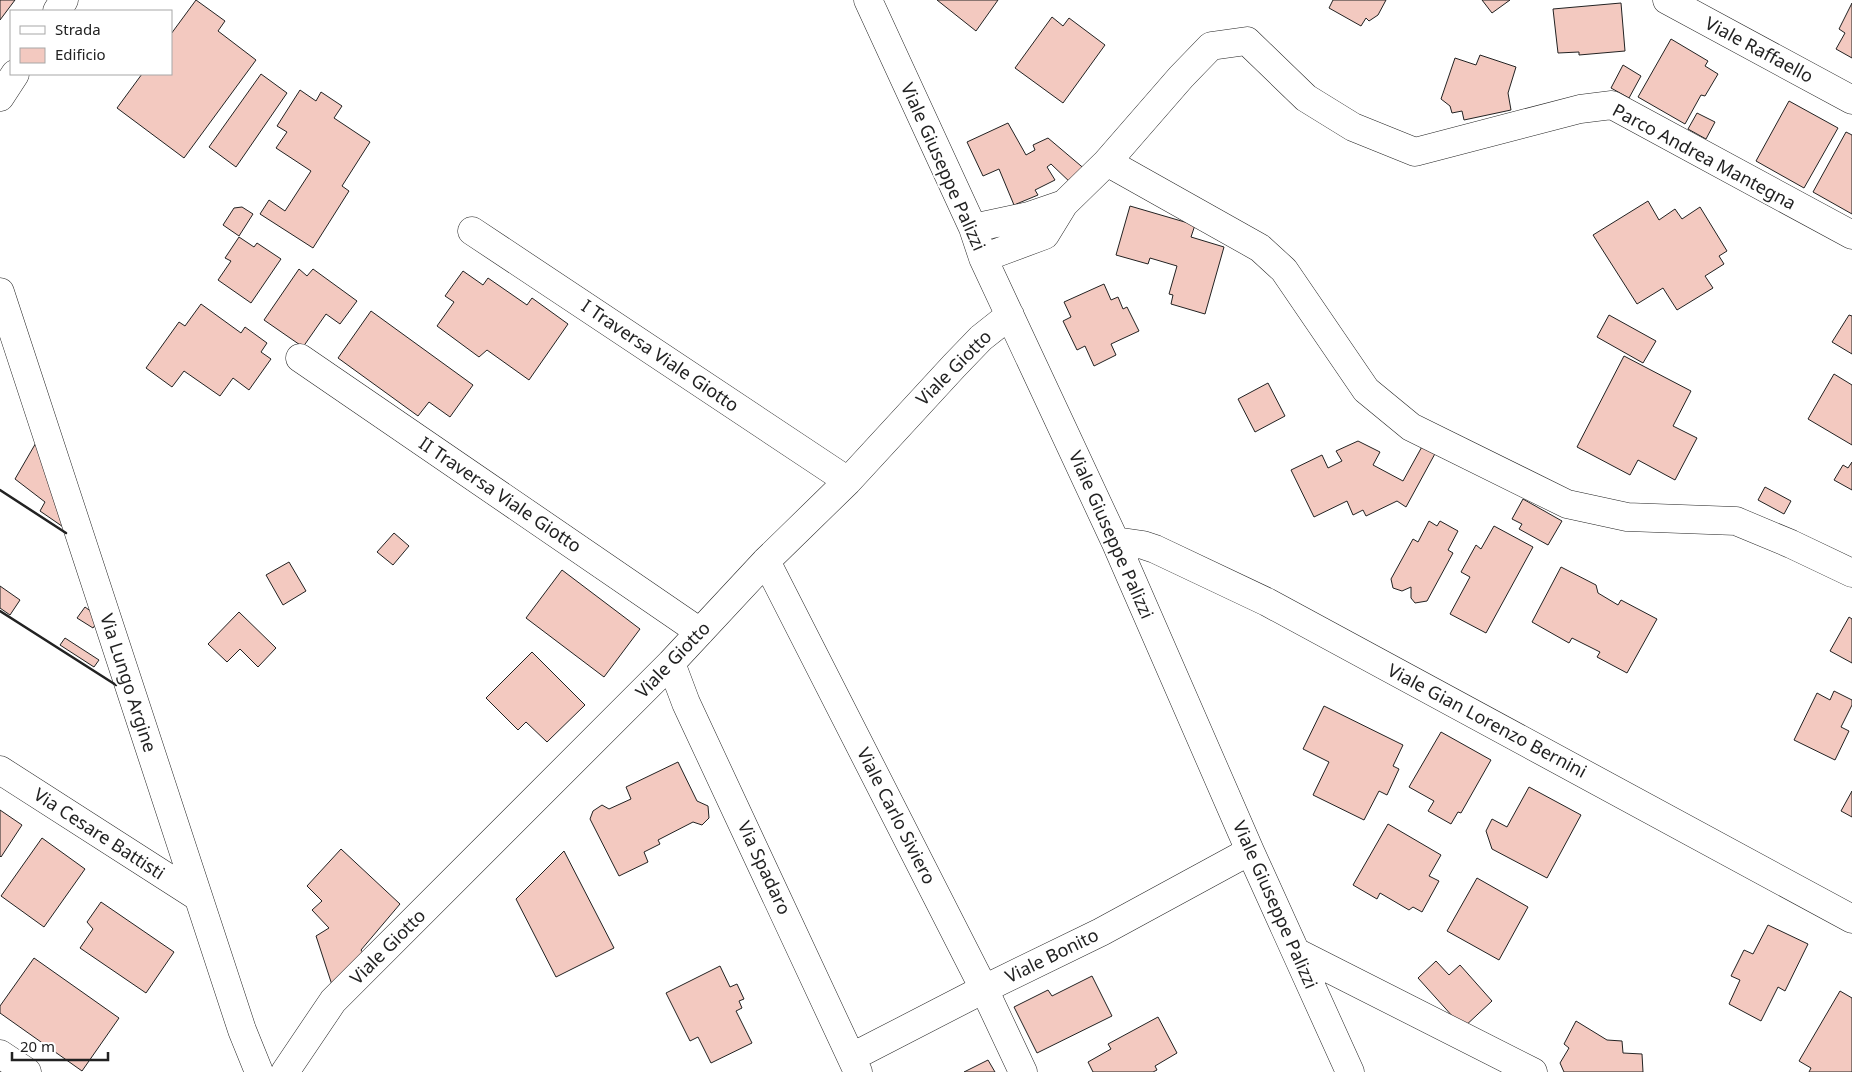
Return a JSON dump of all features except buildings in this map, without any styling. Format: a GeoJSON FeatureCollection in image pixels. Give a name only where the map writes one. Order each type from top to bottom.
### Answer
{"type":"FeatureCollection","features":[{"type":"Feature","properties":{"kind":"street","name":"Viale Giuseppe Palizzi"},"geometry":{"type":"LineString","coordinates":[[868,0],[973,228],[983,258],[1115,541],[1250,850],[1350,1072]]}},
{"type":"Feature","properties":{"kind":"street","name":"Viale Raffaello"},"geometry":{"type":"LineString","coordinates":[[1667,0],[1852,100]]}},
{"type":"Feature","properties":{"kind":"street","name":"Parco Andrea Mantegna"},"geometry":{"type":"LineString","coordinates":[[973,228],[1024,218],[1064,204],[1107,162],[1181,77],[1211,46],[1246,41],[1306,98],[1353,128],[1415,152],[1580,108],[1612,105],[1852,235]]}},
{"type":"Feature","properties":{"kind":"street"},"geometry":{"type":"LineString","coordinates":[[0,97],[14,75]]}},
{"type":"Feature","properties":{"kind":"street"},"geometry":{"type":"LineString","coordinates":[[1107,162],[1260,248],[1284,270],[1366,390],[1411,427],[1567,504],[1627,517],[1736,520],[1852,573]]}},
{"type":"Feature","properties":{"kind":"street"},"geometry":{"type":"LineString","coordinates":[[983,258],[1045,235],[1064,204]]}},
{"type":"Feature","properties":{"kind":"street","name":"I Traversa Viale Giotto"},"geometry":{"type":"LineString","coordinates":[[472,231],[848,481]]}},
{"type":"Feature","properties":{"kind":"street","name":"Via Lungo Argine"},"geometry":{"type":"LineString","coordinates":[[0,292],[242,1030],[259,1072]]}},
{"type":"Feature","properties":{"kind":"street","name":"Viale Giotto"},"geometry":{"type":"LineString","coordinates":[[285,1072],[333,1001],[671,663],[766,561],[848,481],[981,338],[1010,315]]}},
{"type":"Feature","properties":{"kind":"street","name":"II Traversa Viale Giotto"},"geometry":{"type":"LineString","coordinates":[[300,358],[700,632]]}},
{"type":"Feature","properties":{"kind":"street","name":"Viale Gian Lorenzo Bernini"},"geometry":{"type":"LineString","coordinates":[[1115,541],[1142,545],[1154,549],[1267,602],[1852,919]]}},
{"type":"Feature","properties":{"kind":"street","name":"Viale Carlo Siviero"},"geometry":{"type":"LineString","coordinates":[[766,561],[984,989],[1023,1072]]}},
{"type":"Feature","properties":{"kind":"street","name":"Via Spadaro"},"geometry":{"type":"LineString","coordinates":[[671,663],[686,703],[855,1065]]}},
{"type":"Feature","properties":{"kind":"street","name":"Via Cesare Battisti"},"geometry":{"type":"LineString","coordinates":[[0,770],[198,897]]}},
{"type":"Feature","properties":{"kind":"street","name":"Viale Bonito"},"geometry":{"type":"LineString","coordinates":[[855,1065],[984,989],[1101,932],[1250,850]]}},
{"type":"Feature","properties":{"kind":"street"},"geometry":{"type":"LineString","coordinates":[[1296,952],[1533,1072]]}},
{"type":"Feature","properties":{"kind":"street"},"geometry":{"type":"LineString","coordinates":[[0,1054],[27,1072]]}},
{"type":"Feature","properties":{"kind":"wall"},"geometry":{"type":"LineString","coordinates":[[0,490],[66,533]]}},
{"type":"Feature","properties":{"kind":"wall"},"geometry":{"type":"LineString","coordinates":[[0,611],[116,685]]}}]}
